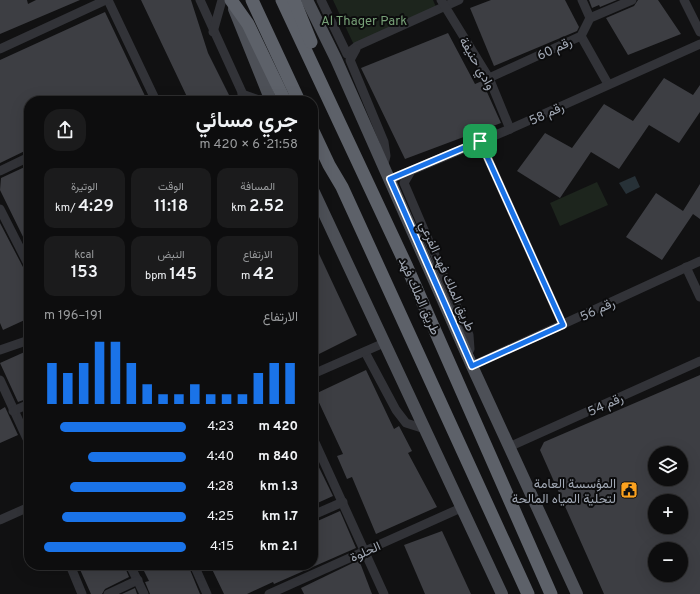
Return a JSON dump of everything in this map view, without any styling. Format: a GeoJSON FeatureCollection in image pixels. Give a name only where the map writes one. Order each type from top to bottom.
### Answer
{"type":"FeatureCollection","features":[{"type":"Feature","properties":{"kind":"highway"},"geometry":{"type":"LineString","coordinates":[[231,0],[248,24],[283,96]]}},
{"type":"Feature","properties":{"kind":"highway"},"geometry":{"type":"LineString","coordinates":[[252,0],[297,96]]}},
{"type":"Feature","properties":{"kind":"highway","name":"طريق الملك فهد"},"geometry":{"type":"LineString","coordinates":[[282,0],[330,98],[407,267],[551,594]]}},
{"type":"Feature","properties":{"kind":"highway"},"geometry":{"type":"LineString","coordinates":[[294,0],[318,56],[330,98]]}},
{"type":"Feature","properties":{"kind":"highway","name":"طريق الملك فهد"},"geometry":{"type":"LineString","coordinates":[[318,142],[329,165],[342,187],[528,594]]}},
{"type":"Feature","properties":{"kind":"highway"},"geometry":{"type":"LineString","coordinates":[[318,151],[329,165]]}},
{"type":"Feature","properties":{"kind":"main road"},"geometry":{"type":"LineString","coordinates":[[231,0],[269,96]]}},
{"type":"Feature","properties":{"kind":"main road","name":"طريق الملك فهد الفرعي"},"geometry":{"type":"LineString","coordinates":[[307,0],[384,164],[469,360],[562,563]]}},
{"type":"Feature","properties":{"kind":"main road"},"geometry":{"type":"LineString","coordinates":[[318,212],[384,343],[502,594]]}},
{"type":"Feature","properties":{"kind":"main road"},"geometry":{"type":"LineString","coordinates":[[562,563],[570,594]]}},
{"type":"Feature","properties":{"kind":"main road"},"geometry":{"type":"LineString","coordinates":[[562,563],[577,594]]}},
{"type":"Feature","properties":{"kind":"street"},"geometry":{"type":"LineString","coordinates":[[0,49],[107,0],[151,96]]}},
{"type":"Feature","properties":{"kind":"street"},"geometry":{"type":"LineString","coordinates":[[200,0],[244,96]]}},
{"type":"Feature","properties":{"kind":"street"},"geometry":{"type":"LineString","coordinates":[[214,32],[222,0]]}},
{"type":"Feature","properties":{"kind":"street"},"geometry":{"type":"LineString","coordinates":[[321,0],[347,54],[357,46],[442,4],[459,0]]}},
{"type":"Feature","properties":{"kind":"street"},"geometry":{"type":"LineString","coordinates":[[582,0],[590,18],[632,0]]}},
{"type":"Feature","properties":{"kind":"street"},"geometry":{"type":"LineString","coordinates":[[684,0],[700,32]]}},
{"type":"Feature","properties":{"kind":"street","name":"وادي حنيفة"},"geometry":{"type":"LineString","coordinates":[[442,4],[489,78],[510,129]]}},
{"type":"Feature","properties":{"kind":"street","name":"رقم 60"},"geometry":{"type":"LineString","coordinates":[[489,78],[581,36],[590,18]]}},
{"type":"Feature","properties":{"kind":"street"},"geometry":{"type":"LineString","coordinates":[[581,36],[608,84]]}},
{"type":"Feature","properties":{"kind":"street","name":"رقم 58"},"geometry":{"type":"LineString","coordinates":[[390,179],[510,129],[700,44]]}},
{"type":"Feature","properties":{"kind":"street"},"geometry":{"type":"LineString","coordinates":[[357,46],[350,60],[384,142],[386,156],[384,164]]}},
{"type":"Feature","properties":{"kind":"street"},"geometry":{"type":"LineString","coordinates":[[480,141],[563,325]]}},
{"type":"Feature","properties":{"kind":"street"},"geometry":{"type":"LineString","coordinates":[[0,171],[24,160]]}},
{"type":"Feature","properties":{"kind":"street"},"geometry":{"type":"LineString","coordinates":[[411,170],[404,183],[469,335],[469,360]]}},
{"type":"Feature","properties":{"kind":"street"},"geometry":{"type":"LineString","coordinates":[[0,209],[24,256]]}},
{"type":"Feature","properties":{"kind":"street","name":"رقم 56"},"geometry":{"type":"LineString","coordinates":[[469,360],[563,325],[700,261]]}},
{"type":"Feature","properties":{"kind":"street"},"geometry":{"type":"LineString","coordinates":[[686,267],[700,297]]}},
{"type":"Feature","properties":{"kind":"street"},"geometry":{"type":"LineString","coordinates":[[0,350],[6,350],[24,342]]}},
{"type":"Feature","properties":{"kind":"street"},"geometry":{"type":"LineString","coordinates":[[318,372],[384,343]]}},
{"type":"Feature","properties":{"kind":"street"},"geometry":{"type":"LineString","coordinates":[[365,352],[396,410],[406,423],[425,429]]}},
{"type":"Feature","properties":{"kind":"street","name":"رقم 54"},"geometry":{"type":"LineString","coordinates":[[509,447],[700,361]]}},
{"type":"Feature","properties":{"kind":"street"},"geometry":{"type":"LineString","coordinates":[[0,380],[24,433]]}},
{"type":"Feature","properties":{"kind":"street"},"geometry":{"type":"LineString","coordinates":[[13,411],[24,406]]}},
{"type":"Feature","properties":{"kind":"street"},"geometry":{"type":"LineString","coordinates":[[318,449],[384,594]]}},
{"type":"Feature","properties":{"kind":"street"},"geometry":{"type":"LineString","coordinates":[[318,513],[343,502]]}},
{"type":"Feature","properties":{"kind":"street","name":"الحلوة"},"geometry":{"type":"LineString","coordinates":[[269,594],[461,508]]}},
{"type":"Feature","properties":{"kind":"street"},"geometry":{"type":"LineString","coordinates":[[0,520],[24,509]]}},
{"type":"Feature","properties":{"kind":"street"},"geometry":{"type":"LineString","coordinates":[[72,570],[82,594]]}},
{"type":"Feature","properties":{"kind":"street"},"geometry":{"type":"LineString","coordinates":[[133,570],[144,594]]}},
{"type":"Feature","properties":{"kind":"street"},"geometry":{"type":"LineString","coordinates":[[197,570],[207,594]]}},
{"type":"Feature","properties":{"kind":"street"},"geometry":{"type":"LineString","coordinates":[[108,594],[138,580]]}},
{"type":"Feature","properties":{"kind":"green space","name":"Al Thager Park"},"geometry":{"type":"Polygon","coordinates":[[[333,0],[433,0],[437,9],[354,45],[333,0]]]}},
{"type":"Feature","properties":{"kind":"green space"},"geometry":{"type":"Polygon","coordinates":[[[597,182],[608,205],[560,226],[550,203],[597,182]]]}},
{"type":"Feature","properties":{"kind":"shaded area"},"geometry":{"type":"Polygon","coordinates":[[[635,176],[640,187],[626,194],[619,183],[635,176]]]}},
{"type":"Feature","properties":{"kind":"building"},"geometry":{"type":"Polygon","coordinates":[[[0,0],[27,0],[28,4],[36,0],[80,0],[0,34],[0,0]]]}},
{"type":"Feature","properties":{"kind":"building"},"geometry":{"type":"Polygon","coordinates":[[[141,0],[191,0],[208,53],[230,96],[187,96],[141,0]]]}},
{"type":"Feature","properties":{"kind":"building"},"geometry":{"type":"Polygon","coordinates":[[[491,0],[565,0],[579,27],[577,31],[494,66],[470,8],[491,0]]]}},
{"type":"Feature","properties":{"kind":"building"},"geometry":{"type":"Polygon","coordinates":[[[589,0],[617,0],[600,7],[599,5],[592,8],[589,0]]]}},
{"type":"Feature","properties":{"kind":"building"},"geometry":{"type":"Polygon","coordinates":[[[638,0],[658,0],[681,34],[628,55],[606,18],[634,6],[638,0]]]}},
{"type":"Feature","properties":{"kind":"building"},"geometry":{"type":"Polygon","coordinates":[[[105,12],[145,96],[24,96],[24,151],[0,163],[0,60],[105,12]]]}},
{"type":"Feature","properties":{"kind":"building"},"geometry":{"type":"Polygon","coordinates":[[[448,33],[475,84],[482,81],[501,123],[405,159],[361,68],[448,33]]]}},
{"type":"Feature","properties":{"kind":"building"},"geometry":{"type":"Polygon","coordinates":[[[664,78],[693,95],[700,85],[700,112],[679,143],[649,125],[619,169],[591,152],[560,198],[517,171],[545,133],[572,148],[604,104],[633,121],[664,78]]]}},
{"type":"Feature","properties":{"kind":"building"},"geometry":{"type":"Polygon","coordinates":[[[24,167],[24,239],[0,190],[1,178],[24,167]]]}},
{"type":"Feature","properties":{"kind":"building"},"geometry":{"type":"Polygon","coordinates":[[[700,184],[700,219],[693,214],[662,260],[626,237],[656,193],[683,211],[700,184]]]}},
{"type":"Feature","properties":{"kind":"building"},"geometry":{"type":"Polygon","coordinates":[[[0,223],[24,269],[24,320],[3,330],[0,323],[0,223]]]}},
{"type":"Feature","properties":{"kind":"building"},"geometry":{"type":"Polygon","coordinates":[[[318,252],[357,335],[318,354],[318,252]]]}},
{"type":"Feature","properties":{"kind":"building"},"geometry":{"type":"Polygon","coordinates":[[[24,352],[24,400],[18,402],[0,363],[24,352]]]}},
{"type":"Feature","properties":{"kind":"building"},"geometry":{"type":"Polygon","coordinates":[[[366,370],[394,429],[399,426],[412,451],[408,453],[437,507],[376,534],[352,477],[347,479],[337,456],[343,454],[318,400],[318,393],[366,370]]]}},
{"type":"Feature","properties":{"kind":"building","name":"المؤسسة العامة لتحلية المياه المالحة"},"geometry":{"type":"Polygon","coordinates":[[[700,375],[700,594],[604,594],[540,450],[544,442],[700,375]]]}},
{"type":"Feature","properties":{"kind":"building"},"geometry":{"type":"Polygon","coordinates":[[[5,407],[18,435],[0,443],[0,410],[5,407]]]}},
{"type":"Feature","properties":{"kind":"building"},"geometry":{"type":"Polygon","coordinates":[[[318,465],[333,496],[318,503],[318,465]]]}},
{"type":"Feature","properties":{"kind":"building"},"geometry":{"type":"Polygon","coordinates":[[[340,511],[356,548],[318,565],[318,521],[340,511]]]}},
{"type":"Feature","properties":{"kind":"building"},"geometry":{"type":"Polygon","coordinates":[[[442,531],[471,594],[425,594],[404,545],[442,531]]]}},
{"type":"Feature","properties":{"kind":"building"},"geometry":{"type":"Polygon","coordinates":[[[359,560],[372,594],[304,594],[301,588],[359,560]]]}},
{"type":"Feature","properties":{"kind":"building"},"geometry":{"type":"Polygon","coordinates":[[[80,570],[126,570],[129,577],[105,589],[102,594],[91,594],[80,570]]]}},
{"type":"Feature","properties":{"kind":"building"},"geometry":{"type":"Polygon","coordinates":[[[144,570],[190,570],[200,594],[150,594],[145,582],[149,581],[144,570]]]}},
{"type":"Feature","properties":{"kind":"building"},"geometry":{"type":"Polygon","coordinates":[[[212,570],[306,570],[274,584],[273,582],[247,594],[224,594],[212,570]]]}},
{"type":"Feature","properties":{"kind":"building"},"geometry":{"type":"Polygon","coordinates":[[[135,588],[137,594],[122,594],[135,588]]]}},
{"type":"Feature","properties":{"kind":"place","name":"المؤسسة العامة لتحلية المياه المالحة"},"geometry":{"type":"Point","coordinates":[629,490]}},
{"type":"Feature","properties":{"kind":"route"},"geometry":{"type":"LineString","coordinates":[[480,141],[563,325],[472,366],[390,179],[480,141]]}}]}
